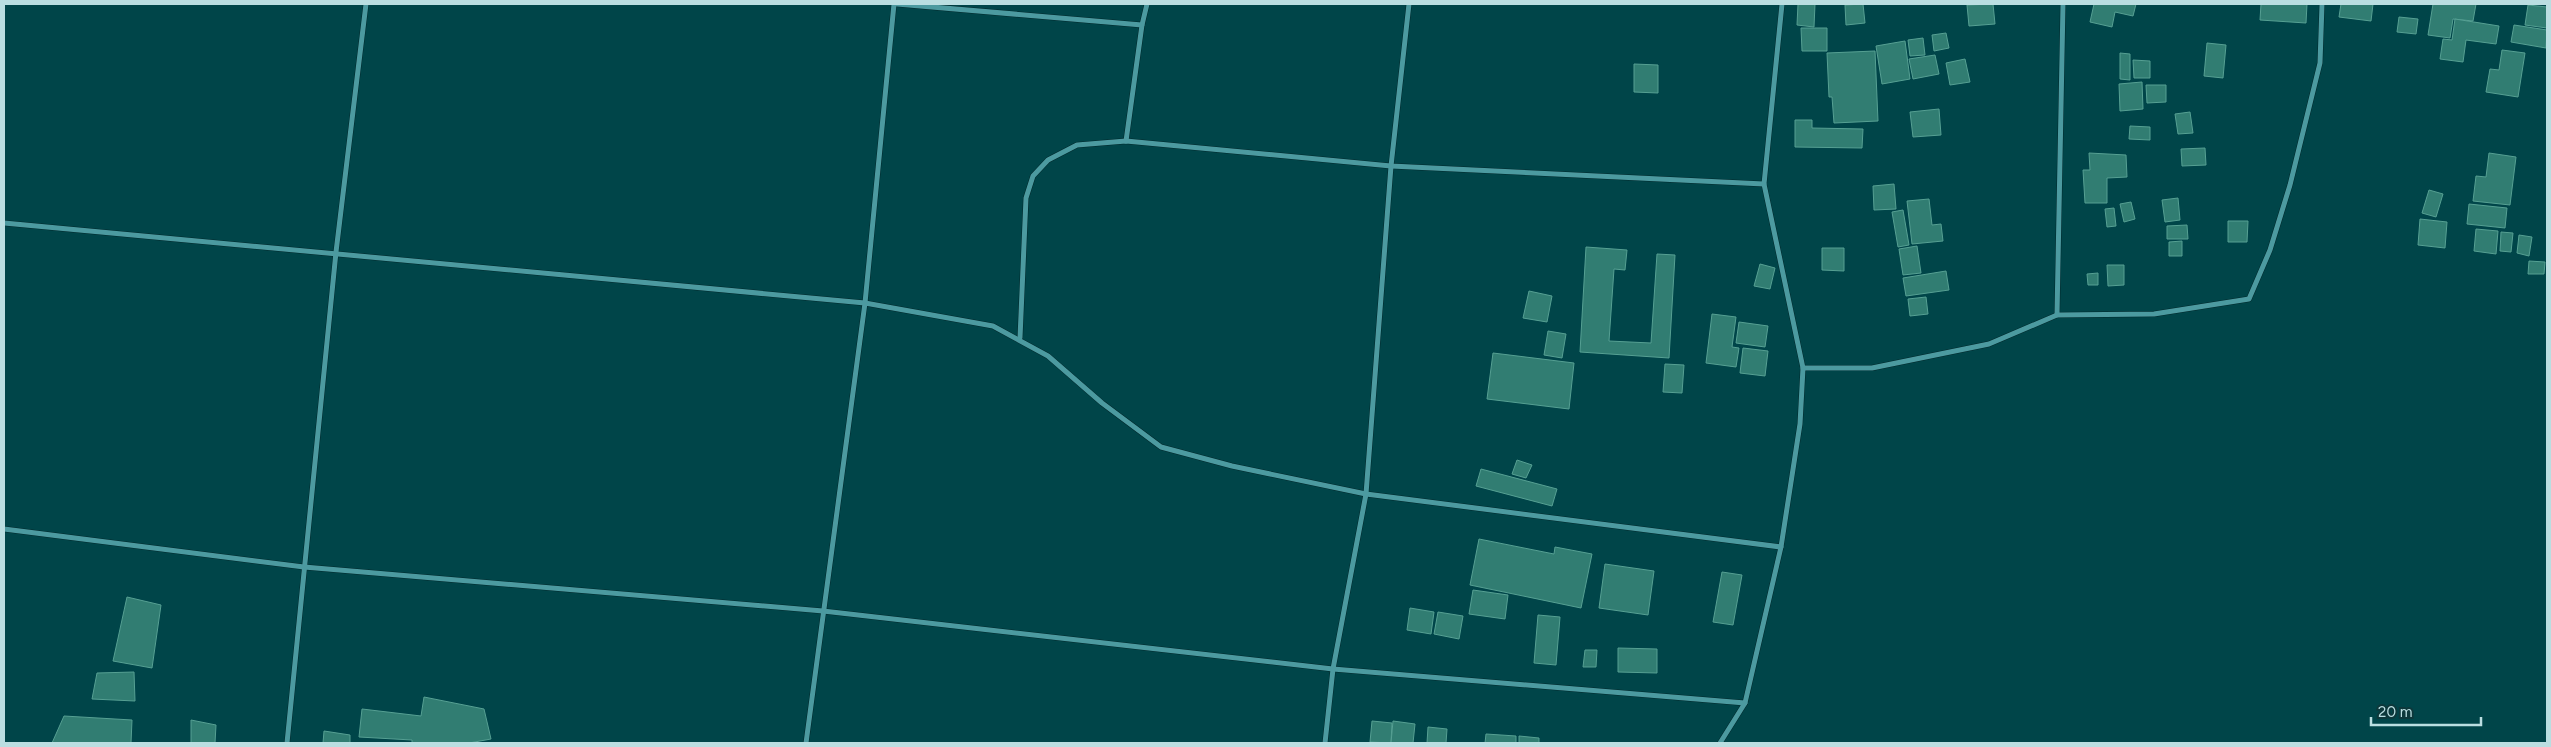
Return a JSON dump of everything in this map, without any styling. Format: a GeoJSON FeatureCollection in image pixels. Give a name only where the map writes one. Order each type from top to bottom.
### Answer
{"type":"FeatureCollection","features":[{"type":"Feature","properties":{"kind":"street"},"geometry":{"type":"LineString","coordinates":[[287,743],[336,252],[366,4]]}},
{"type":"Feature","properties":{"kind":"street"},"geometry":{"type":"LineString","coordinates":[[806,743],[865,303],[895,4],[1142,25]]}},
{"type":"Feature","properties":{"kind":"street"},"geometry":{"type":"LineString","coordinates":[[1126,141],[1142,25],[1147,4]]}},
{"type":"Feature","properties":{"kind":"street"},"geometry":{"type":"LineString","coordinates":[[1325,743],[1333,669],[1366,494],[1391,166],[1409,4]]}},
{"type":"Feature","properties":{"kind":"street"},"geometry":{"type":"LineString","coordinates":[[1720,743],[1744,703],[1781,547],[1800,424],[1803,368],[1764,184],[1782,4]]}},
{"type":"Feature","properties":{"kind":"street"},"geometry":{"type":"LineString","coordinates":[[2057,315],[2063,4]]}},
{"type":"Feature","properties":{"kind":"street"},"geometry":{"type":"LineString","coordinates":[[1803,368],[1872,368],[1989,344],[2057,315],[2154,314],[2249,299],[2270,250],[2299,148],[2320,63],[2322,4]]}},
{"type":"Feature","properties":{"kind":"street"},"geometry":{"type":"LineString","coordinates":[[1020,338],[1026,198],[1033,176],[1048,160],[1077,145],[1126,141],[1391,166],[1764,184]]}},
{"type":"Feature","properties":{"kind":"street"},"geometry":{"type":"LineString","coordinates":[[4,223],[336,252],[865,303],[993,326],[1020,338],[1048,356],[1102,403],[1161,447],[1232,466],[1366,494],[1781,547]]}},
{"type":"Feature","properties":{"kind":"street"},"geometry":{"type":"LineString","coordinates":[[4,529],[304,567],[823,611],[1333,669],[1744,703]]}},
{"type":"Feature","properties":{"kind":"building"},"geometry":{"type":"Polygon","coordinates":[[[1798,4],[1815,4],[1814,27],[1797,25],[1798,4]]]}},
{"type":"Feature","properties":{"kind":"building"},"geometry":{"type":"Polygon","coordinates":[[[1863,4],[1865,23],[1846,25],[1845,5],[1863,4]]]}},
{"type":"Feature","properties":{"kind":"building"},"geometry":{"type":"Polygon","coordinates":[[[1993,4],[1995,24],[1969,26],[1967,5],[1993,4]]]}},
{"type":"Feature","properties":{"kind":"building"},"geometry":{"type":"Polygon","coordinates":[[[2094,4],[2136,4],[2133,16],[2115,12],[2112,27],[2090,22],[2094,4]]]}},
{"type":"Feature","properties":{"kind":"building"},"geometry":{"type":"Polygon","coordinates":[[[2261,4],[2307,4],[2306,23],[2260,20],[2261,4]]]}},
{"type":"Feature","properties":{"kind":"building"},"geometry":{"type":"Polygon","coordinates":[[[2341,4],[2373,4],[2371,21],[2339,17],[2341,4]]]}},
{"type":"Feature","properties":{"kind":"building"},"geometry":{"type":"Polygon","coordinates":[[[2433,4],[2476,4],[2473,21],[2453,19],[2450,38],[2428,35],[2433,4]]]}},
{"type":"Feature","properties":{"kind":"building"},"geometry":{"type":"Polygon","coordinates":[[[2528,5],[2547,7],[2547,28],[2525,25],[2528,5]]]}},
{"type":"Feature","properties":{"kind":"building"},"geometry":{"type":"Polygon","coordinates":[[[2399,17],[2418,19],[2416,34],[2397,32],[2399,17]]]}},
{"type":"Feature","properties":{"kind":"building"},"geometry":{"type":"Polygon","coordinates":[[[2455,19],[2499,26],[2496,44],[2466,40],[2463,62],[2440,59],[2443,39],[2452,40],[2455,19]]]}},
{"type":"Feature","properties":{"kind":"building"},"geometry":{"type":"Polygon","coordinates":[[[2514,25],[2547,30],[2546,48],[2511,42],[2514,25]]]}},
{"type":"Feature","properties":{"kind":"building"},"geometry":{"type":"Polygon","coordinates":[[[1801,28],[1827,28],[1827,51],[1802,51],[1801,28]]]}},
{"type":"Feature","properties":{"kind":"building"},"geometry":{"type":"Polygon","coordinates":[[[1946,33],[1949,48],[1934,51],[1932,35],[1946,33]]]}},
{"type":"Feature","properties":{"kind":"building"},"geometry":{"type":"Polygon","coordinates":[[[1923,38],[1925,55],[1910,56],[1908,40],[1923,38]]]}},
{"type":"Feature","properties":{"kind":"building"},"geometry":{"type":"Polygon","coordinates":[[[1905,41],[1910,79],[1882,84],[1876,46],[1905,41]]]}},
{"type":"Feature","properties":{"kind":"building"},"geometry":{"type":"Polygon","coordinates":[[[2207,43],[2226,45],[2223,78],[2204,76],[2207,43]]]}},
{"type":"Feature","properties":{"kind":"building"},"geometry":{"type":"Polygon","coordinates":[[[2502,50],[2525,53],[2518,97],[2486,92],[2490,69],[2499,70],[2502,50]]]}},
{"type":"Feature","properties":{"kind":"building"},"geometry":{"type":"Polygon","coordinates":[[[1875,51],[1878,121],[1834,123],[1832,97],[1829,97],[1827,53],[1875,51]]]}},
{"type":"Feature","properties":{"kind":"building"},"geometry":{"type":"Polygon","coordinates":[[[2120,53],[2130,54],[2130,80],[2120,79],[2120,53]]]}},
{"type":"Feature","properties":{"kind":"building"},"geometry":{"type":"Polygon","coordinates":[[[1935,55],[1939,74],[1913,79],[1909,59],[1935,55]]]}},
{"type":"Feature","properties":{"kind":"building"},"geometry":{"type":"Polygon","coordinates":[[[1965,59],[1970,82],[1950,85],[1946,63],[1965,59]]]}},
{"type":"Feature","properties":{"kind":"building"},"geometry":{"type":"Polygon","coordinates":[[[2133,60],[2150,61],[2150,78],[2134,78],[2133,60]]]}},
{"type":"Feature","properties":{"kind":"building"},"geometry":{"type":"Polygon","coordinates":[[[1634,64],[1658,65],[1658,93],[1634,92],[1634,64]]]}},
{"type":"Feature","properties":{"kind":"building"},"geometry":{"type":"Polygon","coordinates":[[[2142,82],[2143,109],[2120,111],[2119,84],[2142,82]]]}},
{"type":"Feature","properties":{"kind":"building"},"geometry":{"type":"Polygon","coordinates":[[[2146,85],[2166,85],[2166,102],[2147,103],[2146,85]]]}},
{"type":"Feature","properties":{"kind":"building"},"geometry":{"type":"Polygon","coordinates":[[[1939,109],[1941,135],[1913,137],[1910,112],[1939,109]]]}},
{"type":"Feature","properties":{"kind":"building"},"geometry":{"type":"Polygon","coordinates":[[[2190,112],[2193,133],[2178,134],[2175,114],[2190,112]]]}},
{"type":"Feature","properties":{"kind":"building"},"geometry":{"type":"Polygon","coordinates":[[[1795,120],[1812,120],[1812,128],[1863,129],[1862,148],[1795,147],[1795,120]]]}},
{"type":"Feature","properties":{"kind":"building"},"geometry":{"type":"Polygon","coordinates":[[[2130,126],[2150,127],[2150,140],[2129,139],[2130,126]]]}},
{"type":"Feature","properties":{"kind":"building"},"geometry":{"type":"Polygon","coordinates":[[[2205,148],[2206,165],[2182,166],[2181,149],[2205,148]]]}},
{"type":"Feature","properties":{"kind":"building"},"geometry":{"type":"Polygon","coordinates":[[[2089,153],[2126,155],[2127,177],[2107,178],[2107,203],[2085,203],[2083,170],[2090,170],[2089,153]]]}},
{"type":"Feature","properties":{"kind":"building"},"geometry":{"type":"Polygon","coordinates":[[[2489,153],[2516,157],[2510,205],[2473,201],[2476,176],[2486,177],[2489,153]]]}},
{"type":"Feature","properties":{"kind":"building"},"geometry":{"type":"Polygon","coordinates":[[[1894,184],[1896,209],[1874,210],[1873,186],[1894,184]]]}},
{"type":"Feature","properties":{"kind":"building"},"geometry":{"type":"Polygon","coordinates":[[[2429,190],[2443,194],[2436,217],[2422,213],[2429,190]]]}},
{"type":"Feature","properties":{"kind":"building"},"geometry":{"type":"Polygon","coordinates":[[[2178,198],[2180,220],[2165,222],[2162,200],[2178,198]]]}},
{"type":"Feature","properties":{"kind":"building"},"geometry":{"type":"Polygon","coordinates":[[[1929,199],[1932,225],[1941,224],[1943,241],[1912,244],[1907,201],[1929,199]]]}},
{"type":"Feature","properties":{"kind":"building"},"geometry":{"type":"Polygon","coordinates":[[[2131,202],[2135,219],[2124,222],[2120,204],[2131,202]]]}},
{"type":"Feature","properties":{"kind":"building"},"geometry":{"type":"Polygon","coordinates":[[[2469,204],[2507,208],[2505,228],[2467,224],[2469,204]]]}},
{"type":"Feature","properties":{"kind":"building"},"geometry":{"type":"Polygon","coordinates":[[[2114,208],[2116,226],[2107,227],[2105,209],[2114,208]]]}},
{"type":"Feature","properties":{"kind":"building"},"geometry":{"type":"Polygon","coordinates":[[[1903,210],[1909,245],[1898,247],[1892,212],[1903,210]]]}},
{"type":"Feature","properties":{"kind":"building"},"geometry":{"type":"Polygon","coordinates":[[[2420,219],[2447,222],[2445,248],[2418,245],[2420,219]]]}},
{"type":"Feature","properties":{"kind":"building"},"geometry":{"type":"Polygon","coordinates":[[[2228,221],[2248,221],[2247,242],[2228,242],[2228,221]]]}},
{"type":"Feature","properties":{"kind":"building"},"geometry":{"type":"Polygon","coordinates":[[[2187,225],[2188,239],[2167,239],[2167,226],[2187,225]]]}},
{"type":"Feature","properties":{"kind":"building"},"geometry":{"type":"Polygon","coordinates":[[[2476,229],[2498,231],[2496,254],[2474,251],[2476,229]]]}},
{"type":"Feature","properties":{"kind":"building"},"geometry":{"type":"Polygon","coordinates":[[[2501,232],[2513,233],[2511,252],[2500,251],[2501,232]]]}},
{"type":"Feature","properties":{"kind":"building"},"geometry":{"type":"Polygon","coordinates":[[[2519,235],[2532,237],[2529,256],[2517,253],[2519,235]]]}},
{"type":"Feature","properties":{"kind":"building"},"geometry":{"type":"Polygon","coordinates":[[[2182,241],[2182,256],[2169,256],[2169,242],[2182,241]]]}},
{"type":"Feature","properties":{"kind":"building"},"geometry":{"type":"Polygon","coordinates":[[[1917,246],[1921,273],[1903,275],[1899,249],[1917,246]]]}},
{"type":"Feature","properties":{"kind":"building"},"geometry":{"type":"Polygon","coordinates":[[[1586,247],[1627,250],[1625,270],[1614,269],[1609,341],[1651,343],[1657,254],[1675,255],[1669,358],[1580,352],[1586,247]]]}},
{"type":"Feature","properties":{"kind":"building"},"geometry":{"type":"Polygon","coordinates":[[[1822,248],[1844,248],[1844,271],[1822,270],[1822,248]]]}},
{"type":"Feature","properties":{"kind":"building"},"geometry":{"type":"Polygon","coordinates":[[[2529,261],[2545,262],[2544,274],[2528,274],[2529,261]]]}},
{"type":"Feature","properties":{"kind":"building"},"geometry":{"type":"Polygon","coordinates":[[[1760,264],[1775,268],[1770,289],[1754,286],[1760,264]]]}},
{"type":"Feature","properties":{"kind":"building"},"geometry":{"type":"Polygon","coordinates":[[[2107,265],[2124,265],[2124,285],[2108,286],[2107,265]]]}},
{"type":"Feature","properties":{"kind":"building"},"geometry":{"type":"Polygon","coordinates":[[[1946,271],[1949,290],[1906,296],[1903,278],[1946,271]]]}},
{"type":"Feature","properties":{"kind":"building"},"geometry":{"type":"Polygon","coordinates":[[[2098,273],[2098,285],[2088,285],[2087,274],[2098,273]]]}},
{"type":"Feature","properties":{"kind":"building"},"geometry":{"type":"Polygon","coordinates":[[[1529,291],[1552,296],[1547,322],[1523,318],[1529,291]]]}},
{"type":"Feature","properties":{"kind":"building"},"geometry":{"type":"Polygon","coordinates":[[[1926,297],[1928,314],[1910,316],[1908,299],[1926,297]]]}},
{"type":"Feature","properties":{"kind":"building"},"geometry":{"type":"Polygon","coordinates":[[[1712,314],[1736,317],[1732,347],[1739,348],[1736,367],[1706,363],[1712,314]]]}},
{"type":"Feature","properties":{"kind":"building"},"geometry":{"type":"Polygon","coordinates":[[[1739,322],[1768,326],[1765,347],[1736,343],[1739,322]]]}},
{"type":"Feature","properties":{"kind":"building"},"geometry":{"type":"Polygon","coordinates":[[[1548,331],[1566,334],[1562,358],[1544,355],[1548,331]]]}},
{"type":"Feature","properties":{"kind":"building"},"geometry":{"type":"Polygon","coordinates":[[[1743,348],[1768,351],[1765,376],[1740,373],[1743,348]]]}},
{"type":"Feature","properties":{"kind":"building"},"geometry":{"type":"Polygon","coordinates":[[[1493,353],[1574,363],[1569,409],[1487,399],[1493,353]]]}},
{"type":"Feature","properties":{"kind":"building"},"geometry":{"type":"Polygon","coordinates":[[[1665,364],[1684,365],[1682,393],[1663,392],[1665,364]]]}},
{"type":"Feature","properties":{"kind":"building"},"geometry":{"type":"Polygon","coordinates":[[[1517,460],[1532,465],[1526,478],[1512,474],[1517,460]]]}},
{"type":"Feature","properties":{"kind":"building"},"geometry":{"type":"Polygon","coordinates":[[[1481,469],[1557,489],[1552,506],[1476,486],[1481,469]]]}},
{"type":"Feature","properties":{"kind":"building"},"geometry":{"type":"Polygon","coordinates":[[[1479,539],[1554,554],[1555,547],[1592,554],[1581,608],[1470,585],[1479,539]]]}},
{"type":"Feature","properties":{"kind":"building"},"geometry":{"type":"Polygon","coordinates":[[[1605,564],[1654,571],[1648,615],[1599,608],[1605,564]]]}},
{"type":"Feature","properties":{"kind":"building"},"geometry":{"type":"Polygon","coordinates":[[[1722,572],[1742,575],[1733,625],[1713,622],[1722,572]]]}},
{"type":"Feature","properties":{"kind":"building"},"geometry":{"type":"Polygon","coordinates":[[[1473,590],[1508,595],[1505,619],[1469,614],[1473,590]]]}},
{"type":"Feature","properties":{"kind":"building"},"geometry":{"type":"Polygon","coordinates":[[[127,597],[161,605],[152,668],[113,661],[127,597]]]}},
{"type":"Feature","properties":{"kind":"building"},"geometry":{"type":"Polygon","coordinates":[[[1410,608],[1434,612],[1431,634],[1407,630],[1410,608]]]}},
{"type":"Feature","properties":{"kind":"building"},"geometry":{"type":"Polygon","coordinates":[[[1438,612],[1463,616],[1459,639],[1434,634],[1438,612]]]}},
{"type":"Feature","properties":{"kind":"building"},"geometry":{"type":"Polygon","coordinates":[[[1538,615],[1560,617],[1556,665],[1534,663],[1538,615]]]}},
{"type":"Feature","properties":{"kind":"building"},"geometry":{"type":"Polygon","coordinates":[[[1618,648],[1657,649],[1657,673],[1618,672],[1618,648]]]}},
{"type":"Feature","properties":{"kind":"building"},"geometry":{"type":"Polygon","coordinates":[[[1585,650],[1597,650],[1596,667],[1583,667],[1585,650]]]}},
{"type":"Feature","properties":{"kind":"building"},"geometry":{"type":"Polygon","coordinates":[[[134,672],[135,701],[92,699],[97,673],[134,672]]]}},
{"type":"Feature","properties":{"kind":"building"},"geometry":{"type":"Polygon","coordinates":[[[424,697],[484,709],[491,739],[469,743],[412,743],[412,740],[359,737],[362,709],[421,716],[424,697]]]}},
{"type":"Feature","properties":{"kind":"building"},"geometry":{"type":"Polygon","coordinates":[[[64,716],[132,720],[131,743],[52,743],[64,716]]]}},
{"type":"Feature","properties":{"kind":"building"},"geometry":{"type":"Polygon","coordinates":[[[191,720],[216,725],[215,743],[191,743],[191,720]]]}},
{"type":"Feature","properties":{"kind":"building"},"geometry":{"type":"Polygon","coordinates":[[[1372,721],[1392,723],[1391,743],[1370,742],[1372,721]]]}},
{"type":"Feature","properties":{"kind":"building"},"geometry":{"type":"Polygon","coordinates":[[[1393,721],[1415,724],[1413,743],[1391,743],[1393,721]]]}},
{"type":"Feature","properties":{"kind":"building"},"geometry":{"type":"Polygon","coordinates":[[[1428,727],[1447,729],[1446,743],[1427,743],[1428,727]]]}},
{"type":"Feature","properties":{"kind":"building"},"geometry":{"type":"Polygon","coordinates":[[[324,731],[350,735],[350,743],[323,743],[324,731]]]}},
{"type":"Feature","properties":{"kind":"building"},"geometry":{"type":"Polygon","coordinates":[[[1486,734],[1516,736],[1516,743],[1485,743],[1486,734]]]}},
{"type":"Feature","properties":{"kind":"building"},"geometry":{"type":"Polygon","coordinates":[[[1519,736],[1539,738],[1539,743],[1519,743],[1519,736]]]}}]}
